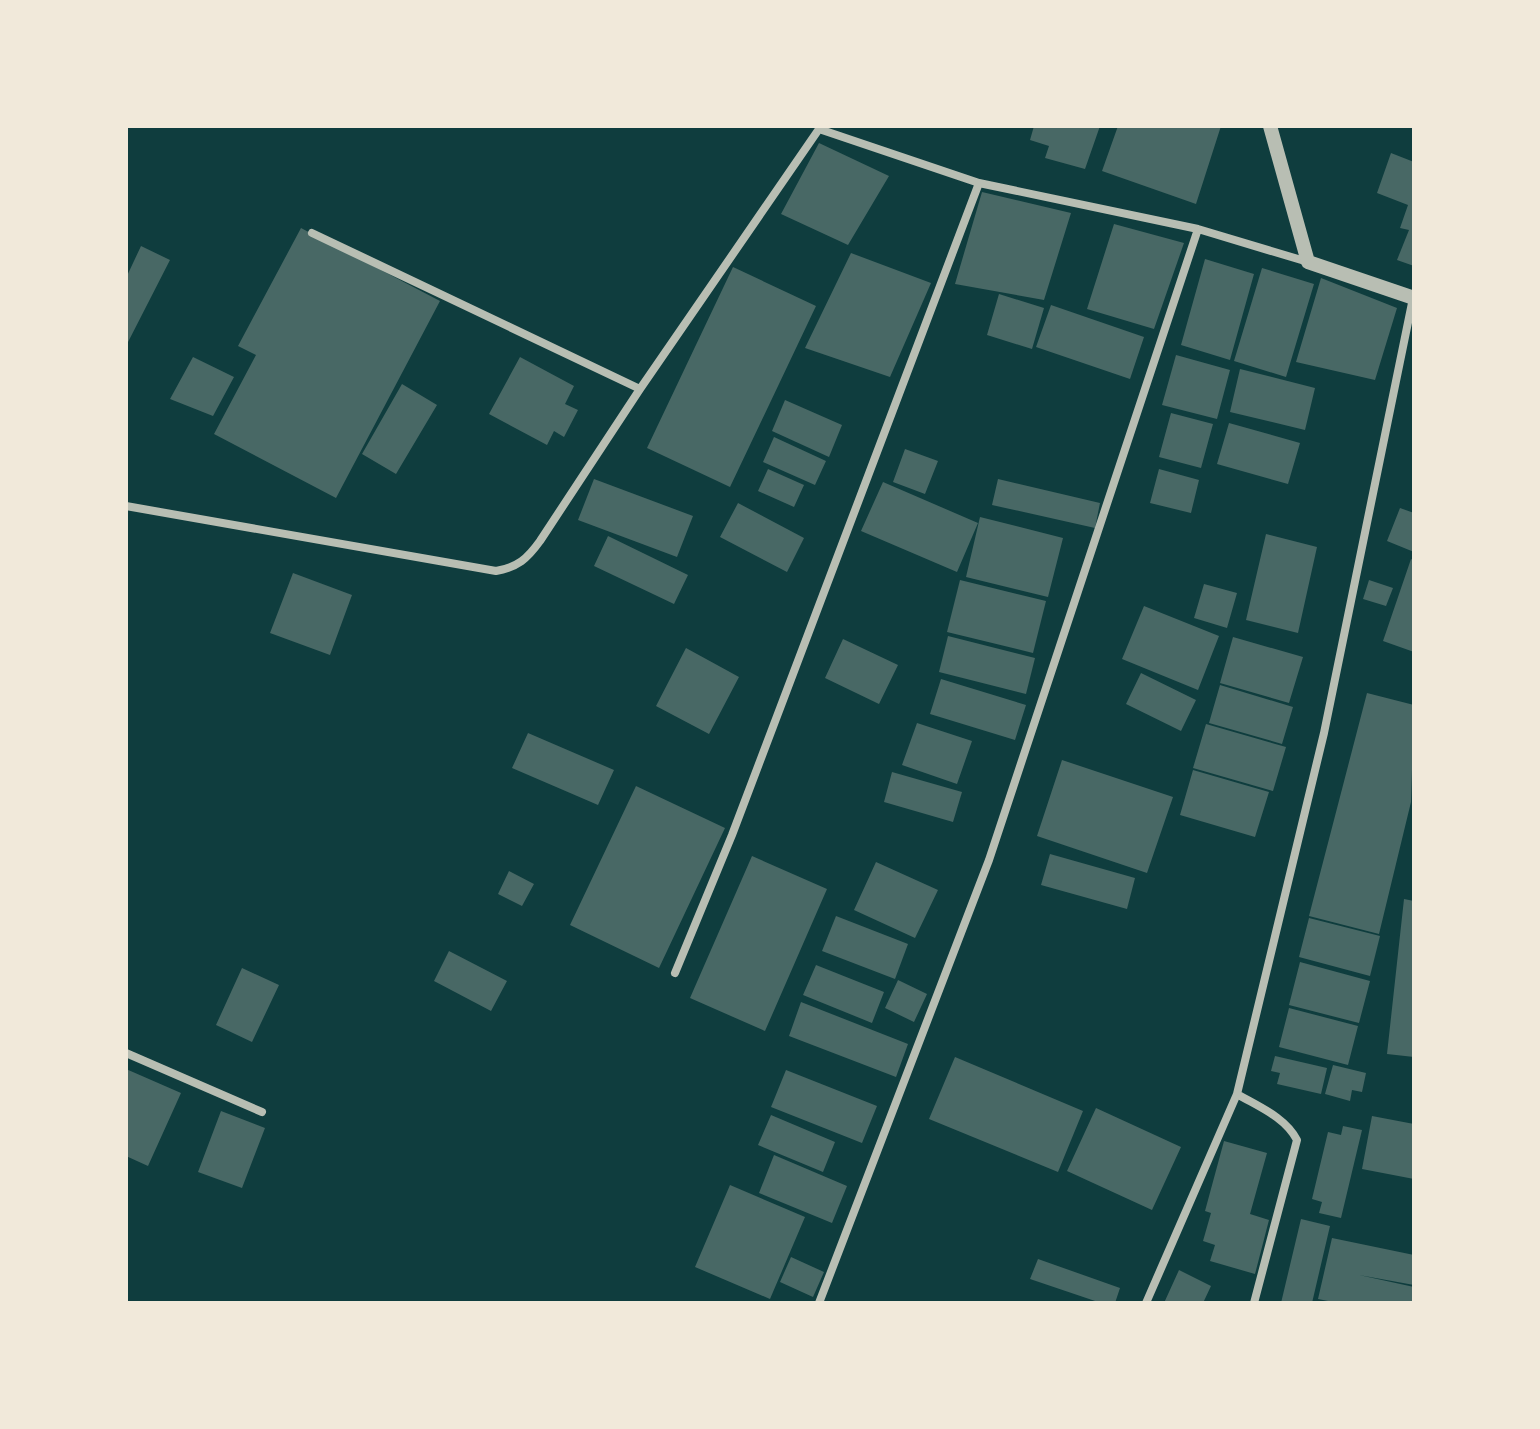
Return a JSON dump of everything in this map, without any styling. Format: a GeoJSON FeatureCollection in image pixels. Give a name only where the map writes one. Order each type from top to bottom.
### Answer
{"type":"FeatureCollection","features":[{"type":"Feature","properties":{"kind":"street"},"geometry":{"type":"LineString","coordinates":[[1270,126],[1308,262]]}},
{"type":"Feature","properties":{"kind":"street"},"geometry":{"type":"LineString","coordinates":[[126,506],[496,571],[515,567],[529,557],[540,541],[814,127],[979,183],[1198,229],[1413,298],[1324,733],[1237,1094],[1146,1303]]}},
{"type":"Feature","properties":{"kind":"street"},"geometry":{"type":"LineString","coordinates":[[675,973],[732,835],[979,183]]}},
{"type":"Feature","properties":{"kind":"street"},"geometry":{"type":"LineString","coordinates":[[819,1303],[989,860],[1198,229]]}},
{"type":"Feature","properties":{"kind":"street"},"geometry":{"type":"LineString","coordinates":[[312,233],[640,389]]}},
{"type":"Feature","properties":{"kind":"street"},"geometry":{"type":"LineString","coordinates":[[126,1053],[262,1112]]}},
{"type":"Feature","properties":{"kind":"street"},"geometry":{"type":"LineString","coordinates":[[1237,1094],[1290,1127],[1297,1140],[1254,1303]]}},
{"type":"Feature","properties":{"kind":"building"},"geometry":{"type":"Polygon","coordinates":[[[1034,126],[1100,126],[1085,169],[1045,158],[1049,146],[1030,140],[1034,126]]]}},
{"type":"Feature","properties":{"kind":"building"},"geometry":{"type":"Polygon","coordinates":[[[1118,126],[1221,126],[1196,204],[1102,171],[1118,126]]]}},
{"type":"Feature","properties":{"kind":"building"},"geometry":{"type":"Polygon","coordinates":[[[819,143],[889,176],[848,245],[781,214],[819,143]]]}},
{"type":"Feature","properties":{"kind":"building"},"geometry":{"type":"Polygon","coordinates":[[[1391,153],[1414,162],[1414,266],[1397,260],[1409,230],[1400,228],[1408,205],[1377,193],[1391,153]]]}},
{"type":"Feature","properties":{"kind":"building"},"geometry":{"type":"Polygon","coordinates":[[[982,192],[1071,213],[1044,300],[955,284],[982,192]]]}},
{"type":"Feature","properties":{"kind":"building"},"geometry":{"type":"Polygon","coordinates":[[[1114,224],[1184,243],[1154,329],[1087,309],[1114,224]]]}},
{"type":"Feature","properties":{"kind":"building"},"geometry":{"type":"Polygon","coordinates":[[[301,228],[440,301],[336,498],[214,434],[256,355],[238,346],[301,228]]]}},
{"type":"Feature","properties":{"kind":"building"},"geometry":{"type":"Polygon","coordinates":[[[141,246],[170,260],[126,346],[126,278],[141,246]]]}},
{"type":"Feature","properties":{"kind":"building"},"geometry":{"type":"Polygon","coordinates":[[[851,253],[931,283],[890,377],[805,348],[851,253]]]}},
{"type":"Feature","properties":{"kind":"building"},"geometry":{"type":"Polygon","coordinates":[[[1205,259],[1254,274],[1230,360],[1181,345],[1205,259]]]}},
{"type":"Feature","properties":{"kind":"building"},"geometry":{"type":"Polygon","coordinates":[[[733,267],[816,306],[730,487],[647,448],[733,267]]]}},
{"type":"Feature","properties":{"kind":"building"},"geometry":{"type":"Polygon","coordinates":[[[1262,268],[1314,284],[1286,377],[1234,361],[1262,268]]]}},
{"type":"Feature","properties":{"kind":"building"},"geometry":{"type":"Polygon","coordinates":[[[1321,278],[1397,308],[1375,380],[1296,362],[1321,278]]]}},
{"type":"Feature","properties":{"kind":"building"},"geometry":{"type":"Polygon","coordinates":[[[999,294],[1044,308],[1032,349],[987,335],[999,294]]]}},
{"type":"Feature","properties":{"kind":"building"},"geometry":{"type":"Polygon","coordinates":[[[1051,305],[1144,337],[1130,379],[1036,347],[1051,305]]]}},
{"type":"Feature","properties":{"kind":"building"},"geometry":{"type":"Polygon","coordinates":[[[1176,355],[1230,370],[1217,419],[1162,405],[1176,355]]]}},
{"type":"Feature","properties":{"kind":"building"},"geometry":{"type":"Polygon","coordinates":[[[193,357],[234,377],[213,416],[170,399],[193,357]]]}},
{"type":"Feature","properties":{"kind":"building"},"geometry":{"type":"Polygon","coordinates":[[[520,357],[574,386],[565,404],[578,410],[564,437],[554,431],[547,445],[489,414],[520,357]]]}},
{"type":"Feature","properties":{"kind":"building"},"geometry":{"type":"Polygon","coordinates":[[[1240,369],[1315,388],[1305,430],[1230,412],[1240,369]]]}},
{"type":"Feature","properties":{"kind":"building"},"geometry":{"type":"Polygon","coordinates":[[[402,384],[437,405],[396,474],[362,454],[402,384]]]}},
{"type":"Feature","properties":{"kind":"building"},"geometry":{"type":"Polygon","coordinates":[[[785,400],[842,425],[829,457],[772,431],[785,400]]]}},
{"type":"Feature","properties":{"kind":"building"},"geometry":{"type":"Polygon","coordinates":[[[1171,413],[1213,424],[1201,468],[1159,457],[1171,413]]]}},
{"type":"Feature","properties":{"kind":"building"},"geometry":{"type":"Polygon","coordinates":[[[1229,423],[1300,443],[1288,484],[1217,464],[1229,423]]]}},
{"type":"Feature","properties":{"kind":"building"},"geometry":{"type":"Polygon","coordinates":[[[774,437],[826,461],[815,485],[763,462],[774,437]]]}},
{"type":"Feature","properties":{"kind":"building"},"geometry":{"type":"Polygon","coordinates":[[[905,449],[938,461],[925,494],[893,482],[905,449]]]}},
{"type":"Feature","properties":{"kind":"building"},"geometry":{"type":"Polygon","coordinates":[[[768,469],[804,485],[794,507],[758,491],[768,469]]]}},
{"type":"Feature","properties":{"kind":"building"},"geometry":{"type":"Polygon","coordinates":[[[1159,469],[1199,480],[1191,513],[1150,503],[1159,469]]]}},
{"type":"Feature","properties":{"kind":"building"},"geometry":{"type":"Polygon","coordinates":[[[594,479],[693,516],[677,557],[578,520],[594,479]]]}},
{"type":"Feature","properties":{"kind":"building"},"geometry":{"type":"Polygon","coordinates":[[[998,479],[1100,503],[1095,528],[992,505],[998,479]]]}},
{"type":"Feature","properties":{"kind":"building"},"geometry":{"type":"Polygon","coordinates":[[[883,482],[978,523],[957,572],[861,531],[883,482]]]}},
{"type":"Feature","properties":{"kind":"building"},"geometry":{"type":"Polygon","coordinates":[[[738,503],[804,538],[787,572],[720,537],[738,503]]]}},
{"type":"Feature","properties":{"kind":"building"},"geometry":{"type":"Polygon","coordinates":[[[1400,508],[1414,513],[1414,552],[1387,541],[1400,508]]]}},
{"type":"Feature","properties":{"kind":"building"},"geometry":{"type":"Polygon","coordinates":[[[980,517],[1063,538],[1048,597],[966,577],[980,517]]]}},
{"type":"Feature","properties":{"kind":"building"},"geometry":{"type":"Polygon","coordinates":[[[1266,534],[1317,547],[1298,633],[1246,620],[1266,534]]]}},
{"type":"Feature","properties":{"kind":"building"},"geometry":{"type":"Polygon","coordinates":[[[608,536],[688,575],[674,604],[594,566],[608,536]]]}},
{"type":"Feature","properties":{"kind":"building"},"geometry":{"type":"Polygon","coordinates":[[[1411,559],[1414,561],[1414,652],[1383,641],[1411,559]]]}},
{"type":"Feature","properties":{"kind":"building"},"geometry":{"type":"Polygon","coordinates":[[[293,573],[352,595],[330,655],[270,633],[293,573]]]}},
{"type":"Feature","properties":{"kind":"building"},"geometry":{"type":"Polygon","coordinates":[[[960,580],[1046,601],[1033,653],[947,632],[960,580]]]}},
{"type":"Feature","properties":{"kind":"building"},"geometry":{"type":"Polygon","coordinates":[[[1369,580],[1393,588],[1386,606],[1363,599],[1369,580]]]}},
{"type":"Feature","properties":{"kind":"building"},"geometry":{"type":"Polygon","coordinates":[[[1204,584],[1237,593],[1227,628],[1194,618],[1204,584]]]}},
{"type":"Feature","properties":{"kind":"building"},"geometry":{"type":"Polygon","coordinates":[[[1144,606],[1219,636],[1198,690],[1122,659],[1144,606]]]}},
{"type":"Feature","properties":{"kind":"building"},"geometry":{"type":"Polygon","coordinates":[[[948,636],[1035,658],[1026,694],[939,672],[948,636]]]}},
{"type":"Feature","properties":{"kind":"building"},"geometry":{"type":"Polygon","coordinates":[[[1233,637],[1303,657],[1289,703],[1220,683],[1233,637]]]}},
{"type":"Feature","properties":{"kind":"building"},"geometry":{"type":"Polygon","coordinates":[[[843,639],[898,665],[879,704],[825,678],[843,639]]]}},
{"type":"Feature","properties":{"kind":"building"},"geometry":{"type":"Polygon","coordinates":[[[686,648],[739,677],[709,734],[656,706],[686,648]]]}},
{"type":"Feature","properties":{"kind":"building"},"geometry":{"type":"Polygon","coordinates":[[[1141,673],[1196,700],[1181,731],[1126,704],[1141,673]]]}},
{"type":"Feature","properties":{"kind":"building"},"geometry":{"type":"Polygon","coordinates":[[[941,679],[1026,705],[1015,740],[930,714],[941,679]]]}},
{"type":"Feature","properties":{"kind":"building"},"geometry":{"type":"Polygon","coordinates":[[[1220,685],[1293,707],[1282,744],[1209,723],[1220,685]]]}},
{"type":"Feature","properties":{"kind":"building"},"geometry":{"type":"Polygon","coordinates":[[[1367,693],[1414,705],[1411,802],[1379,934],[1309,916],[1367,693]]]}},
{"type":"Feature","properties":{"kind":"building"},"geometry":{"type":"Polygon","coordinates":[[[917,723],[972,741],[957,784],[902,765],[917,723]]]}},
{"type":"Feature","properties":{"kind":"building"},"geometry":{"type":"Polygon","coordinates":[[[1206,724],[1286,747],[1273,791],[1193,768],[1206,724]]]}},
{"type":"Feature","properties":{"kind":"building"},"geometry":{"type":"Polygon","coordinates":[[[528,733],[614,770],[598,805],[512,768],[528,733]]]}},
{"type":"Feature","properties":{"kind":"building"},"geometry":{"type":"Polygon","coordinates":[[[1062,760],[1173,797],[1147,873],[1037,836],[1062,760]]]}},
{"type":"Feature","properties":{"kind":"building"},"geometry":{"type":"Polygon","coordinates":[[[1193,770],[1269,792],[1255,837],[1180,815],[1193,770]]]}},
{"type":"Feature","properties":{"kind":"building"},"geometry":{"type":"Polygon","coordinates":[[[892,772],[962,792],[953,822],[884,802],[892,772]]]}},
{"type":"Feature","properties":{"kind":"building"},"geometry":{"type":"Polygon","coordinates":[[[636,786],[725,828],[659,968],[570,925],[636,786]]]}},
{"type":"Feature","properties":{"kind":"building"},"geometry":{"type":"Polygon","coordinates":[[[1050,854],[1135,878],[1127,909],[1041,885],[1050,854]]]}},
{"type":"Feature","properties":{"kind":"building"},"geometry":{"type":"Polygon","coordinates":[[[752,856],[827,889],[765,1031],[690,998],[752,856]]]}},
{"type":"Feature","properties":{"kind":"building"},"geometry":{"type":"Polygon","coordinates":[[[876,862],[938,890],[915,938],[854,910],[876,862]]]}},
{"type":"Feature","properties":{"kind":"building"},"geometry":{"type":"Polygon","coordinates":[[[509,871],[534,884],[522,906],[498,894],[509,871]]]}},
{"type":"Feature","properties":{"kind":"building"},"geometry":{"type":"Polygon","coordinates":[[[1404,899],[1414,901],[1414,1057],[1387,1054],[1404,899]]]}},
{"type":"Feature","properties":{"kind":"building"},"geometry":{"type":"Polygon","coordinates":[[[836,916],[908,944],[895,979],[822,951],[836,916]]]}},
{"type":"Feature","properties":{"kind":"building"},"geometry":{"type":"Polygon","coordinates":[[[1309,918],[1380,936],[1370,976],[1299,957],[1309,918]]]}},
{"type":"Feature","properties":{"kind":"building"},"geometry":{"type":"Polygon","coordinates":[[[449,951],[507,981],[491,1011],[434,981],[449,951]]]}},
{"type":"Feature","properties":{"kind":"building"},"geometry":{"type":"Polygon","coordinates":[[[1300,962],[1370,981],[1359,1023],[1289,1005],[1300,962]]]}},
{"type":"Feature","properties":{"kind":"building"},"geometry":{"type":"Polygon","coordinates":[[[816,965],[884,992],[872,1023],[803,995],[816,965]]]}},
{"type":"Feature","properties":{"kind":"building"},"geometry":{"type":"Polygon","coordinates":[[[242,968],[279,985],[252,1042],[216,1025],[242,968]]]}},
{"type":"Feature","properties":{"kind":"building"},"geometry":{"type":"Polygon","coordinates":[[[898,980],[927,994],[914,1022],[885,1008],[898,980]]]}},
{"type":"Feature","properties":{"kind":"building"},"geometry":{"type":"Polygon","coordinates":[[[801,1002],[908,1044],[896,1077],[789,1036],[801,1002]]]}},
{"type":"Feature","properties":{"kind":"building"},"geometry":{"type":"Polygon","coordinates":[[[1289,1008],[1358,1026],[1348,1065],[1279,1047],[1289,1008]]]}},
{"type":"Feature","properties":{"kind":"building"},"geometry":{"type":"Polygon","coordinates":[[[1275,1056],[1327,1068],[1321,1094],[1277,1084],[1280,1073],[1271,1071],[1275,1056]]]}},
{"type":"Feature","properties":{"kind":"building"},"geometry":{"type":"Polygon","coordinates":[[[955,1057],[1083,1111],[1058,1172],[929,1119],[955,1057]]]}},
{"type":"Feature","properties":{"kind":"building"},"geometry":{"type":"Polygon","coordinates":[[[1333,1065],[1366,1073],[1362,1092],[1352,1090],[1350,1101],[1325,1094],[1333,1065]]]}},
{"type":"Feature","properties":{"kind":"building"},"geometry":{"type":"Polygon","coordinates":[[[126,1069],[181,1093],[148,1166],[126,1156],[126,1069]]]}},
{"type":"Feature","properties":{"kind":"building"},"geometry":{"type":"Polygon","coordinates":[[[786,1070],[877,1106],[862,1143],[771,1107],[786,1070]]]}},
{"type":"Feature","properties":{"kind":"building"},"geometry":{"type":"Polygon","coordinates":[[[1096,1108],[1181,1147],[1152,1210],[1067,1171],[1096,1108]]]}},
{"type":"Feature","properties":{"kind":"building"},"geometry":{"type":"Polygon","coordinates":[[[221,1111],[265,1128],[242,1188],[198,1172],[221,1111]]]}},
{"type":"Feature","properties":{"kind":"building"},"geometry":{"type":"Polygon","coordinates":[[[771,1115],[835,1142],[823,1172],[758,1145],[771,1115]]]}},
{"type":"Feature","properties":{"kind":"building"},"geometry":{"type":"Polygon","coordinates":[[[1372,1116],[1414,1124],[1414,1179],[1362,1169],[1372,1116]]]}},
{"type":"Feature","properties":{"kind":"building"},"geometry":{"type":"Polygon","coordinates":[[[1343,1126],[1362,1130],[1341,1218],[1319,1213],[1322,1202],[1312,1199],[1328,1132],[1341,1135],[1343,1126]]]}},
{"type":"Feature","properties":{"kind":"building"},"geometry":{"type":"Polygon","coordinates":[[[1224,1141],[1267,1153],[1250,1214],[1269,1220],[1255,1274],[1210,1261],[1215,1245],[1203,1241],[1211,1213],[1205,1211],[1224,1141]]]}},
{"type":"Feature","properties":{"kind":"building"},"geometry":{"type":"Polygon","coordinates":[[[774,1155],[847,1186],[832,1223],[759,1193],[774,1155]]]}},
{"type":"Feature","properties":{"kind":"building"},"geometry":{"type":"Polygon","coordinates":[[[730,1185],[805,1217],[770,1299],[695,1267],[730,1185]]]}},
{"type":"Feature","properties":{"kind":"building"},"geometry":{"type":"Polygon","coordinates":[[[1301,1219],[1330,1226],[1312,1303],[1281,1303],[1301,1219]]]}},
{"type":"Feature","properties":{"kind":"building"},"geometry":{"type":"Polygon","coordinates":[[[1332,1238],[1414,1255],[1414,1285],[1359,1275],[1414,1287],[1414,1303],[1338,1303],[1318,1299],[1332,1238]]]}},
{"type":"Feature","properties":{"kind":"building"},"geometry":{"type":"Polygon","coordinates":[[[791,1257],[824,1272],[813,1297],[780,1282],[791,1257]]]}},
{"type":"Feature","properties":{"kind":"building"},"geometry":{"type":"Polygon","coordinates":[[[1038,1259],[1120,1288],[1115,1303],[1101,1303],[1030,1279],[1038,1259]]]}},
{"type":"Feature","properties":{"kind":"building"},"geometry":{"type":"Polygon","coordinates":[[[1179,1270],[1211,1286],[1203,1303],[1164,1303],[1179,1270]]]}}]}
